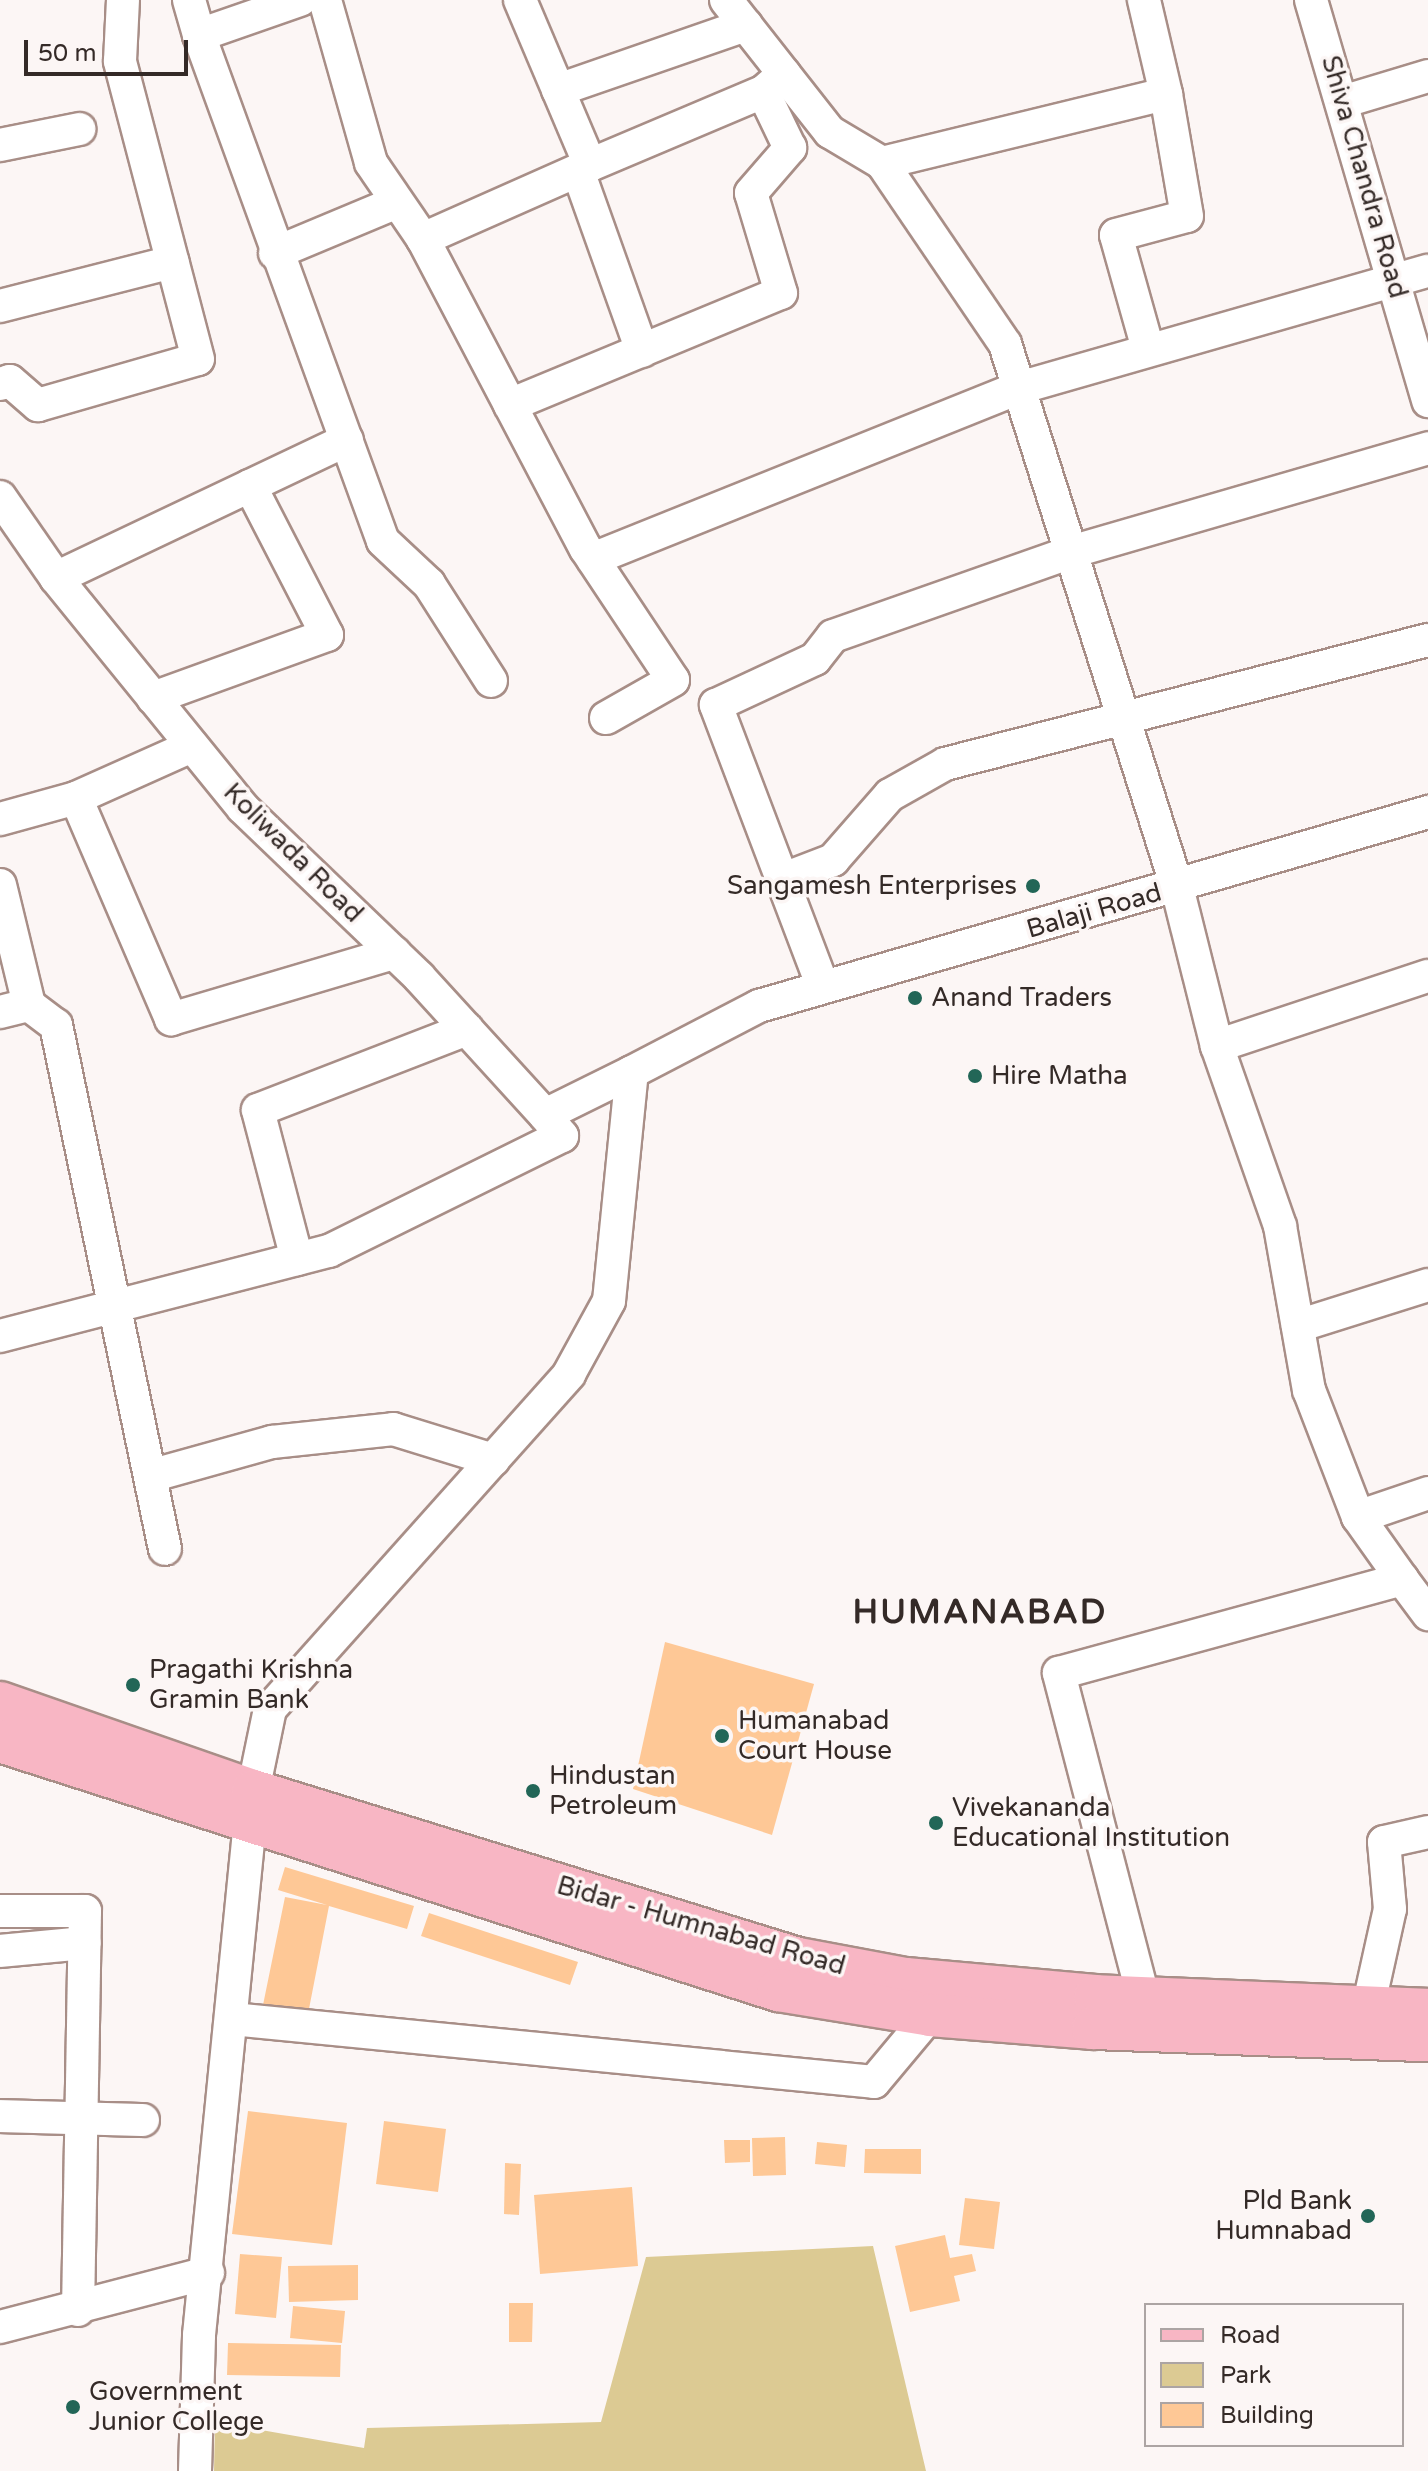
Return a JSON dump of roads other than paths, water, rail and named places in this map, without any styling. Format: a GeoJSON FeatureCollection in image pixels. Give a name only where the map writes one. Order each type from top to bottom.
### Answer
{"type":"FeatureCollection","features":[{"type":"Feature","properties":{"kind":"main road","name":"Bidar - Humnabad Road"},"geometry":{"type":"LineString","coordinates":[[0,1703],[252,1808],[778,1990],[930,2015],[1428,2040]]}},
{"type":"Feature","properties":{"kind":"main road","name":"Bidar - Humnabad Road"},"geometry":{"type":"LineString","coordinates":[[0,1741],[798,1959],[906,1979],[1143,1996],[1428,2010]]}},
{"type":"Feature","properties":{"kind":"street"},"geometry":{"type":"LineString","coordinates":[[0,384],[10,381],[38,405],[198,359],[120,61],[123,0]]}},
{"type":"Feature","properties":{"kind":"street"},"geometry":{"type":"LineString","coordinates":[[189,0],[275,253],[383,541],[429,584],[491,681]]}},
{"type":"Feature","properties":{"kind":"street"},"geometry":{"type":"LineString","coordinates":[[199,35],[300,0]]}},
{"type":"Feature","properties":{"kind":"street"},"geometry":{"type":"LineString","coordinates":[[325,0],[371,163],[423,239],[593,559],[673,680],[606,718]]}},
{"type":"Feature","properties":{"kind":"street"},"geometry":{"type":"LineString","coordinates":[[520,0],[558,90],[642,351]]}},
{"type":"Feature","properties":{"kind":"street"},"geometry":{"type":"LineString","coordinates":[[510,405],[781,293],[751,193],[790,148],[774,83],[746,25],[726,0]]}},
{"type":"Feature","properties":{"kind":"street"},"geometry":{"type":"LineString","coordinates":[[1144,0],[1166,94],[1187,216],[1116,235],[1148,349]]}},
{"type":"Feature","properties":{"kind":"street","name":"Shiva Chandra Road"},"geometry":{"type":"LineString","coordinates":[[1311,0],[1428,401]]}},
{"type":"Feature","properties":{"kind":"street"},"geometry":{"type":"LineString","coordinates":[[558,90],[746,25]]}},
{"type":"Feature","properties":{"kind":"street"},"geometry":{"type":"LineString","coordinates":[[1342,102],[1428,76]]}},
{"type":"Feature","properties":{"kind":"street"},"geometry":{"type":"LineString","coordinates":[[423,239],[774,83]]}},
{"type":"Feature","properties":{"kind":"street"},"geometry":{"type":"LineString","coordinates":[[774,83],[830,132],[882,163],[1005,344],[1177,887],[1217,1046],[1280,1226],[1309,1390],[1358,1517],[1428,1614]]}},
{"type":"Feature","properties":{"kind":"street"},"geometry":{"type":"LineString","coordinates":[[882,163],[1166,94]]}},
{"type":"Feature","properties":{"kind":"street"},"geometry":{"type":"LineString","coordinates":[[0,145],[79,129]]}},
{"type":"Feature","properties":{"kind":"street"},"geometry":{"type":"LineString","coordinates":[[275,253],[397,202]]}},
{"type":"Feature","properties":{"kind":"street"},"geometry":{"type":"LineString","coordinates":[[0,306],[172,262]]}},
{"type":"Feature","properties":{"kind":"street"},"geometry":{"type":"LineString","coordinates":[[593,559],[1019,388],[1394,277],[1428,271]]}},
{"type":"Feature","properties":{"kind":"street"},"geometry":{"type":"LineString","coordinates":[[56,578],[347,440]]}},
{"type":"Feature","properties":{"kind":"street"},"geometry":{"type":"LineString","coordinates":[[823,987],[716,705],[815,659],[833,636],[1071,552],[1428,448]]}},
{"type":"Feature","properties":{"kind":"street"},"geometry":{"type":"LineString","coordinates":[[153,698],[327,635],[250,486]]}},
{"type":"Feature","properties":{"kind":"street","name":"Koliwada Road"},"geometry":{"type":"LineString","coordinates":[[0,497],[56,578],[243,808],[394,953],[545,1115]]}},
{"type":"Feature","properties":{"kind":"street"},"geometry":{"type":"LineString","coordinates":[[784,879],[833,860],[890,795],[945,764],[1125,722],[1428,640]]}},
{"type":"Feature","properties":{"kind":"street"},"geometry":{"type":"LineString","coordinates":[[0,819],[76,798],[192,746]]}},
{"type":"Feature","properties":{"kind":"street"},"geometry":{"type":"LineString","coordinates":[[76,798],[171,1019],[394,953]]}},
{"type":"Feature","properties":{"kind":"street","name":"Balaji Road"},"geometry":{"type":"LineString","coordinates":[[632,1072],[759,1006],[1428,812]]}},
{"type":"Feature","properties":{"kind":"street"},"geometry":{"type":"LineString","coordinates":[[0,885],[15,1009],[56,1025],[165,1549]]}},
{"type":"Feature","properties":{"kind":"street"},"geometry":{"type":"LineString","coordinates":[[1217,1046],[1428,976]]}},
{"type":"Feature","properties":{"kind":"street"},"geometry":{"type":"LineString","coordinates":[[297,1259],[258,1110],[467,1029]]}},
{"type":"Feature","properties":{"kind":"street"},"geometry":{"type":"LineString","coordinates":[[0,1336],[116,1310],[297,1259],[562,1136],[545,1115],[632,1072]]}},
{"type":"Feature","properties":{"kind":"street"},"geometry":{"type":"LineString","coordinates":[[195,2471],[208,2273],[252,1808],[270,1709],[569,1374],[609,1301],[632,1072]]}},
{"type":"Feature","properties":{"kind":"street"},"geometry":{"type":"LineString","coordinates":[[1298,1326],[1428,1285]]}},
{"type":"Feature","properties":{"kind":"street"},"geometry":{"type":"LineString","coordinates":[[150,1476],[272,1442],[393,1429],[493,1460]]}},
{"type":"Feature","properties":{"kind":"street"},"geometry":{"type":"LineString","coordinates":[[1358,1517],[1428,1493]]}},
{"type":"Feature","properties":{"kind":"street"},"geometry":{"type":"LineString","coordinates":[[1143,1996],[1059,1673],[1402,1579]]}},
{"type":"Feature","properties":{"kind":"street"},"geometry":{"type":"LineString","coordinates":[[1368,2008],[1390,1909],[1384,1842],[1428,1832]]}},
{"type":"Feature","properties":{"kind":"street"},"geometry":{"type":"LineString","coordinates":[[0,1911],[85,1911],[78,2310]]}},
{"type":"Feature","properties":{"kind":"street"},"geometry":{"type":"LineString","coordinates":[[0,1951],[85,1943]]}},
{"type":"Feature","properties":{"kind":"street"},"geometry":{"type":"LineString","coordinates":[[232,2019],[874,2082],[930,2015]]}},
{"type":"Feature","properties":{"kind":"street"},"geometry":{"type":"LineString","coordinates":[[0,2116],[143,2120]]}},
{"type":"Feature","properties":{"kind":"street"},"geometry":{"type":"LineString","coordinates":[[0,2327],[78,2310],[208,2273]]}},
{"type":"Feature","properties":{"kind":"place","name":"Sangamesh Enterprises"},"geometry":{"type":"Point","coordinates":[1033,886]}},
{"type":"Feature","properties":{"kind":"place","name":"Anand Traders"},"geometry":{"type":"Point","coordinates":[915,998]}},
{"type":"Feature","properties":{"kind":"place","name":"Hire Matha"},"geometry":{"type":"Point","coordinates":[975,1076]}},
{"type":"Feature","properties":{"kind":"place","name":"Pragathi Krishna Gramin Bank"},"geometry":{"type":"Point","coordinates":[133,1685]}},
{"type":"Feature","properties":{"kind":"place","name":"Humanabad Court House"},"geometry":{"type":"Point","coordinates":[722,1736]}},
{"type":"Feature","properties":{"kind":"place","name":"Hindustan Petroleum"},"geometry":{"type":"Point","coordinates":[533,1791]}},
{"type":"Feature","properties":{"kind":"place","name":"Vivekananda Educational Institution"},"geometry":{"type":"Point","coordinates":[936,1823]}},
{"type":"Feature","properties":{"kind":"place","name":"Pld Bank Humnabad"},"geometry":{"type":"Point","coordinates":[1368,2216]}},
{"type":"Feature","properties":{"kind":"place","name":"Government Junior College"},"geometry":{"type":"Point","coordinates":[73,2407]}},
{"type":"Feature","properties":{"kind":"district","name":"HUMANABAD"},"geometry":{"type":"Point","coordinates":[980,1613]}}]}
